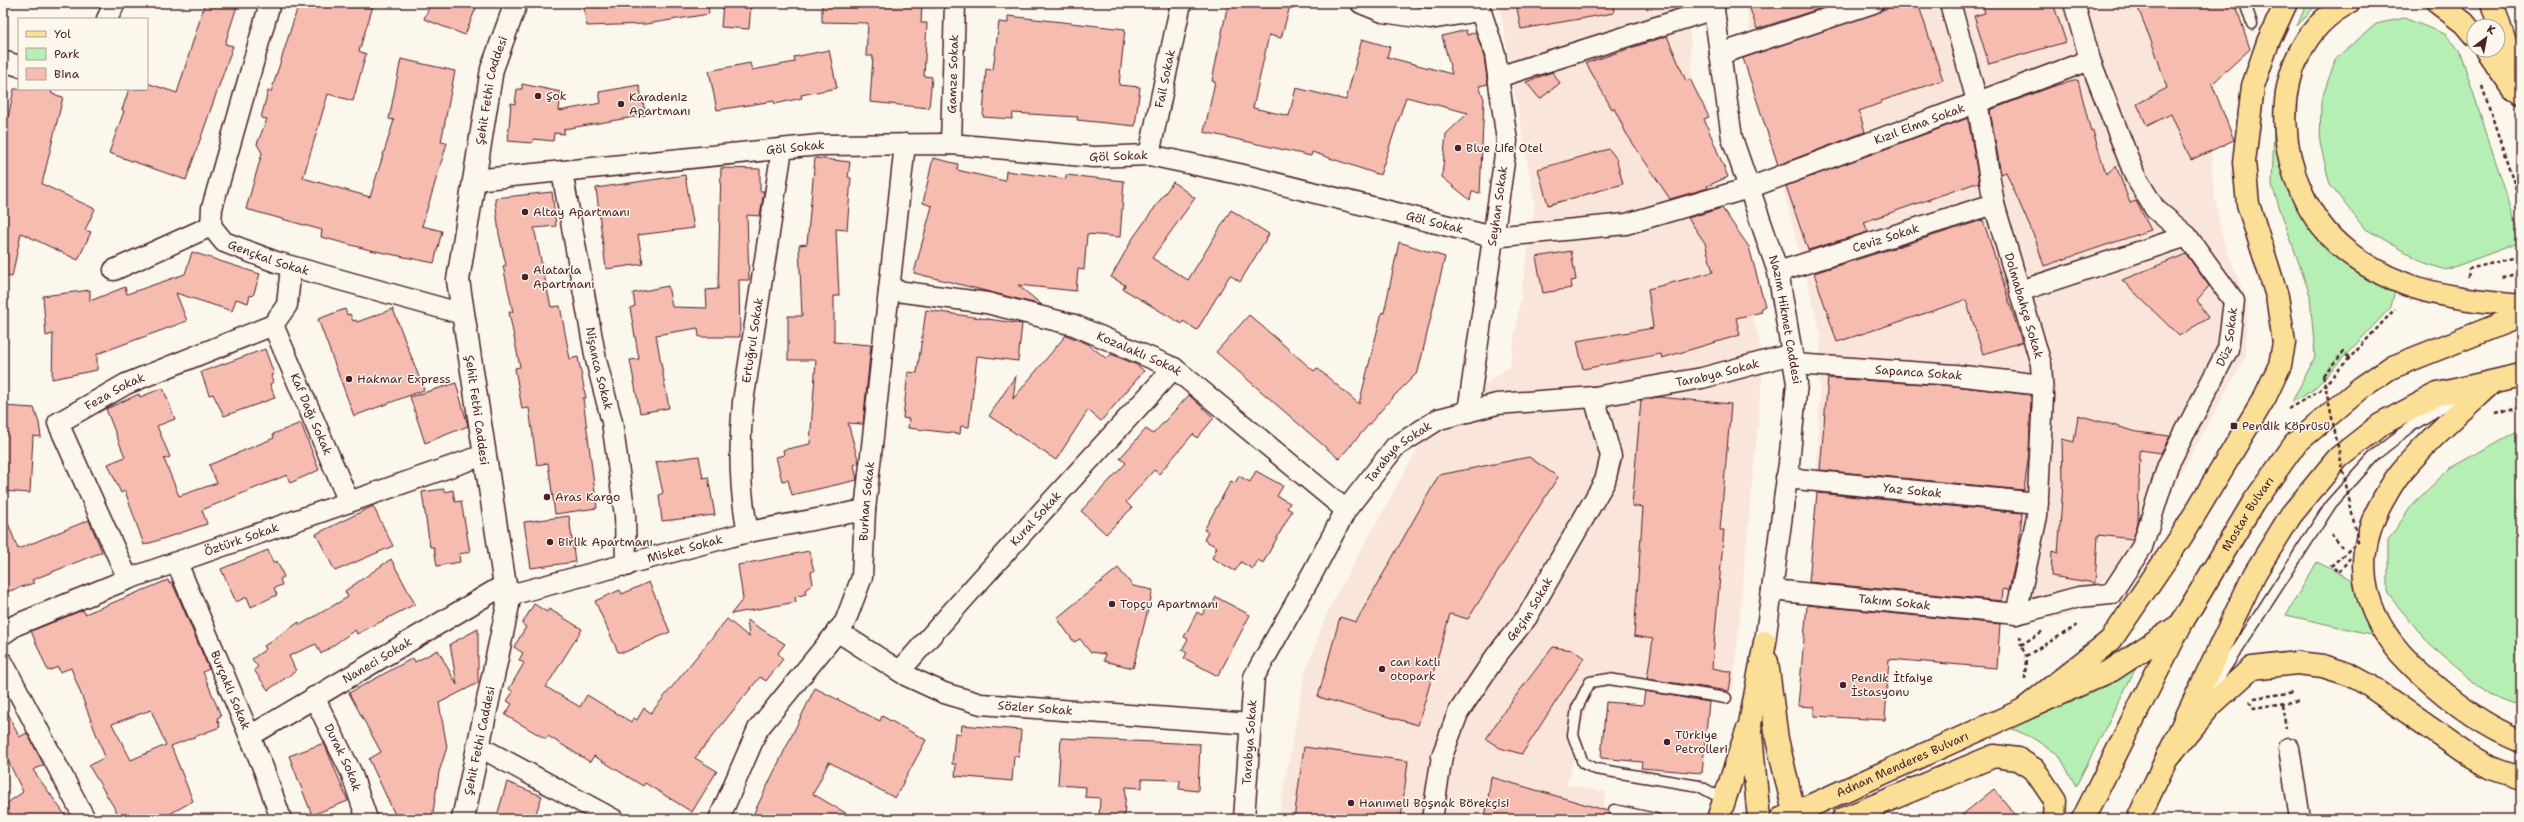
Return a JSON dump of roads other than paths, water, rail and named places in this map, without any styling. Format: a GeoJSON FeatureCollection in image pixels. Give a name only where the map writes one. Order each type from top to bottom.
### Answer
{"type":"FeatureCollection","features":[{"type":"Feature","properties":{"kind":"main road"},"geometry":{"type":"LineString","coordinates":[[2023,710],[2111,640],[2190,524],[2266,397],[2280,364],[2284,343],[2277,296],[2248,204],[2244,162],[2253,86],[2268,42],[2286,3]]}},
{"type":"Feature","properties":{"kind":"main road"},"geometry":{"type":"LineString","coordinates":[[2348,3],[2324,19],[2296,62],[2289,85],[2285,110],[2290,164],[2299,189],[2311,210],[2328,234],[2345,251],[2405,286],[2437,295],[2521,305]]}},
{"type":"Feature","properties":{"kind":"main road"},"geometry":{"type":"LineString","coordinates":[[2438,3],[2466,25]]}},
{"type":"Feature","properties":{"kind":"main road"},"geometry":{"type":"LineString","coordinates":[[2492,3],[2521,92]]}},
{"type":"Feature","properties":{"kind":"main road"},"geometry":{"type":"LineString","coordinates":[[2492,58],[2521,100]]}},
{"type":"Feature","properties":{"kind":"main road","name":"Mostar Bulvarı"},"geometry":{"type":"LineString","coordinates":[[2083,819],[2181,624],[2253,503],[2295,444],[2362,387],[2390,368],[2521,316]]}},
{"type":"Feature","properties":{"kind":"main road"},"geometry":{"type":"LineString","coordinates":[[2138,819],[2255,572],[2291,515],[2338,458],[2380,425],[2438,394],[2521,375]]}},
{"type":"Feature","properties":{"kind":"main road"},"geometry":{"type":"LineString","coordinates":[[2491,383],[2400,473],[2376,512],[2366,540],[2363,560],[2365,587],[2374,611],[2386,635],[2407,661],[2433,684],[2480,720],[2521,741]]}},
{"type":"Feature","properties":{"kind":"main road"},"geometry":{"type":"LineString","coordinates":[[2023,710],[2112,670],[2181,624]]}},
{"type":"Feature","properties":{"kind":"main road"},"geometry":{"type":"LineString","coordinates":[[1722,810],[1750,724],[1765,642]]}},
{"type":"Feature","properties":{"kind":"main road"},"geometry":{"type":"LineString","coordinates":[[1765,642],[1777,739],[1791,817]]}},
{"type":"Feature","properties":{"kind":"main road"},"geometry":{"type":"LineString","coordinates":[[2169,756],[2211,705],[2252,668],[2297,663],[2323,666],[2348,674],[2370,686],[2470,756],[2491,768],[2521,778]]}},
{"type":"Feature","properties":{"kind":"main road","name":"Adnan Menderes Bulvarı"},"geometry":{"type":"LineString","coordinates":[[1791,817],[2023,710]]}},
{"type":"Feature","properties":{"kind":"main road"},"geometry":{"type":"LineString","coordinates":[[1750,724],[1760,819]]}},
{"type":"Feature","properties":{"kind":"main road"},"geometry":{"type":"LineString","coordinates":[[1843,819],[1994,756],[2018,759],[2034,769],[2055,800],[2054,819]]}},
{"type":"Feature","properties":{"kind":"street"},"geometry":{"type":"LineString","coordinates":[[108,18],[115,3]]}},
{"type":"Feature","properties":{"kind":"street"},"geometry":{"type":"LineString","coordinates":[[114,270],[211,226],[212,208],[270,3]]}},
{"type":"Feature","properties":{"kind":"street","name":"Şehit Fethi Caddesi"},"geometry":{"type":"LineString","coordinates":[[463,819],[508,605],[458,280],[492,69],[516,3]]}},
{"type":"Feature","properties":{"kind":"street","name":"Gamze Sokak"},"geometry":{"type":"LineString","coordinates":[[951,144],[955,3]]}},
{"type":"Feature","properties":{"kind":"street","name":"Fail Sokak"},"geometry":{"type":"LineString","coordinates":[[1149,155],[1181,3]]}},
{"type":"Feature","properties":{"kind":"street"},"geometry":{"type":"LineString","coordinates":[[1361,3],[1383,12],[1430,19],[1478,7]]}},
{"type":"Feature","properties":{"kind":"street"},"geometry":{"type":"LineString","coordinates":[[1720,54],[1873,3]]}},
{"type":"Feature","properties":{"kind":"street","name":"Dolmabahçe Sokak"},"geometry":{"type":"LineString","coordinates":[[1950,3],[1977,101],[1994,204],[2041,364],[2042,427],[2037,516],[2016,614]]}},
{"type":"Feature","properties":{"kind":"street","name":"Düz Sokak"},"geometry":{"type":"LineString","coordinates":[[2016,614],[2079,597],[2110,594],[2142,547],[2168,465],[2228,349],[2234,301],[2187,236],[2156,209],[2135,176],[2090,60],[2074,3]]}},
{"type":"Feature","properties":{"kind":"street"},"geometry":{"type":"LineString","coordinates":[[1498,77],[1714,6]]}},
{"type":"Feature","properties":{"kind":"street","name":"Nazım Hikmet Caddesi"},"geometry":{"type":"LineString","coordinates":[[1714,6],[1732,138],[1778,272],[1797,383],[1765,642]]}},
{"type":"Feature","properties":{"kind":"street","name":"Seyhan Sokak"},"geometry":{"type":"LineString","coordinates":[[1468,412],[1507,141],[1495,54],[1478,7]]}},
{"type":"Feature","properties":{"kind":"street","name":"Kızıl Elma Sokak"},"geometry":{"type":"LineString","coordinates":[[1749,188],[1977,101],[2090,60]]}},
{"type":"Feature","properties":{"kind":"street"},"geometry":{"type":"LineString","coordinates":[[3,61],[18,66]]}},
{"type":"Feature","properties":{"kind":"street","name":"Göl Sokak"},"geometry":{"type":"LineString","coordinates":[[474,180],[562,172],[818,144],[951,144],[1094,157],[1149,155],[1239,174],[1493,237],[1626,224],[1749,188]]}},
{"type":"Feature","properties":{"kind":"street","name":"Burhan Sokak"},"geometry":{"type":"LineString","coordinates":[[719,819],[758,729],[845,622],[862,577],[865,510],[905,144]]}},
{"type":"Feature","properties":{"kind":"street","name":"Ertuğrul Sokak"},"geometry":{"type":"LineString","coordinates":[[748,532],[742,504],[740,437],[743,402],[782,148]]}},
{"type":"Feature","properties":{"kind":"street","name":"Nişanca Sokak"},"geometry":{"type":"LineString","coordinates":[[562,172],[596,360],[612,422],[625,515],[626,566]]}},
{"type":"Feature","properties":{"kind":"street","name":"Ceviz Sokak"},"geometry":{"type":"LineString","coordinates":[[1778,272],[1994,204]]}},
{"type":"Feature","properties":{"kind":"street","name":"Gençkal Sokak"},"geometry":{"type":"LineString","coordinates":[[211,226],[224,242],[291,267],[463,314]]}},
{"type":"Feature","properties":{"kind":"street"},"geometry":{"type":"LineString","coordinates":[[2020,291],[2187,236]]}},
{"type":"Feature","properties":{"kind":"street"},"geometry":{"type":"LineString","coordinates":[[273,325],[287,305],[291,267]]}},
{"type":"Feature","properties":{"kind":"street","name":"Kozalaklı Sokak"},"geometry":{"type":"LineString","coordinates":[[889,290],[987,303],[1074,325],[1174,368],[1346,510]]}},
{"type":"Feature","properties":{"kind":"street","name":"Kaf Dağı Sokak"},"geometry":{"type":"LineString","coordinates":[[273,325],[349,502]]}},
{"type":"Feature","properties":{"kind":"street","name":"Feza Sokak"},"geometry":{"type":"LineString","coordinates":[[128,579],[58,423],[126,384],[273,325]]}},
{"type":"Feature","properties":{"kind":"street","name":"Tarabya Sokak"},"geometry":{"type":"LineString","coordinates":[[1244,819],[1254,677],[1346,510],[1395,447],[1438,419],[1497,404],[1594,397],[1702,378],[1793,359]]}},
{"type":"Feature","properties":{"kind":"street","name":"Sapanca Sokak"},"geometry":{"type":"LineString","coordinates":[[1793,359],[2042,385]]}},
{"type":"Feature","properties":{"kind":"street","name":"Kural Sokak"},"geometry":{"type":"LineString","coordinates":[[900,671],[985,572],[1064,490],[1174,368]]}},
{"type":"Feature","properties":{"kind":"street","name":"Geçim Sokak"},"geometry":{"type":"LineString","coordinates":[[1432,819],[1442,756],[1458,713],[1496,656],[1527,617],[1605,481],[1611,456],[1594,397]]}},
{"type":"Feature","properties":{"kind":"street","name":"Öztürk Sokak"},"geometry":{"type":"LineString","coordinates":[[3,634],[16,625],[128,579],[484,455]]}},
{"type":"Feature","properties":{"kind":"street","name":"Yaz Sokak"},"geometry":{"type":"LineString","coordinates":[[1786,478],[2038,504]]}},
{"type":"Feature","properties":{"kind":"street","name":"Misket Sokak"},"geometry":{"type":"LineString","coordinates":[[505,591],[626,566],[748,532],[865,510]]}},
{"type":"Feature","properties":{"kind":"street","name":"Burçaklı Sokak"},"geometry":{"type":"LineString","coordinates":[[177,563],[250,736],[281,819]]}},
{"type":"Feature","properties":{"kind":"street","name":"Takım Sokak"},"geometry":{"type":"LineString","coordinates":[[1772,590],[2016,614]]}},
{"type":"Feature","properties":{"kind":"street","name":"Naneci Sokak"},"geometry":{"type":"LineString","coordinates":[[250,736],[314,698],[505,591]]}},
{"type":"Feature","properties":{"kind":"street","name":"Sözler Sokak"},"geometry":{"type":"LineString","coordinates":[[837,631],[900,671],[944,693],[981,704],[1251,724]]}},
{"type":"Feature","properties":{"kind":"street"},"geometry":{"type":"LineString","coordinates":[[3,663],[85,819]]}},
{"type":"Feature","properties":{"kind":"street","name":"Durak Sokak"},"geometry":{"type":"LineString","coordinates":[[314,698],[351,772],[367,819]]}},
{"type":"Feature","properties":{"kind":"street"},"geometry":{"type":"LineString","coordinates":[[478,746],[613,819]]}},
{"type":"Feature","properties":{"kind":"street"},"geometry":{"type":"LineString","coordinates":[[2289,748],[2300,819]]}},
{"type":"Feature","properties":{"kind":"lane"},"geometry":{"type":"LineString","coordinates":[[2245,3],[2252,24]]}},
{"type":"Feature","properties":{"kind":"lane"},"geometry":{"type":"LineString","coordinates":[[1722,810],[1691,784],[1596,769],[1583,762],[1573,735],[1577,708],[1590,682],[1609,679],[1726,698]]}},
{"type":"Feature","properties":{"kind":"lane"},"geometry":{"type":"LineString","coordinates":[[1614,810],[1656,819]]}},
{"type":"Feature","properties":{"kind":"place","name":"Şok"},"geometry":{"type":"Point","coordinates":[538,96]}},
{"type":"Feature","properties":{"kind":"place","name":"Karadeniz Apartmanı"},"geometry":{"type":"Point","coordinates":[621,104]}},
{"type":"Feature","properties":{"kind":"place","name":"Blue Life Otel"},"geometry":{"type":"Point","coordinates":[1458,148]}},
{"type":"Feature","properties":{"kind":"place","name":"Altay Apartmanı"},"geometry":{"type":"Point","coordinates":[525,212]}},
{"type":"Feature","properties":{"kind":"place","name":"Alatarla Apartmanı"},"geometry":{"type":"Point","coordinates":[525,277]}},
{"type":"Feature","properties":{"kind":"place","name":"Hakmar Express"},"geometry":{"type":"Point","coordinates":[349,379]}},
{"type":"Feature","properties":{"kind":"place","name":"Pendik Köprüsü"},"geometry":{"type":"Point","coordinates":[2234,426]}},
{"type":"Feature","properties":{"kind":"place","name":"Aras Kargo"},"geometry":{"type":"Point","coordinates":[547,497]}},
{"type":"Feature","properties":{"kind":"place","name":"Birlik Apartmanı"},"geometry":{"type":"Point","coordinates":[550,542]}},
{"type":"Feature","properties":{"kind":"place","name":"Topçu Apartmanı"},"geometry":{"type":"Point","coordinates":[1112,604]}},
{"type":"Feature","properties":{"kind":"place","name":"can katlı otopark"},"geometry":{"type":"Point","coordinates":[1382,669]}},
{"type":"Feature","properties":{"kind":"place","name":"Pendik İtfaiye İstasyonu"},"geometry":{"type":"Point","coordinates":[1843,685]}},
{"type":"Feature","properties":{"kind":"place","name":"Türkiye Petrolleri"},"geometry":{"type":"Point","coordinates":[1667,742]}},
{"type":"Feature","properties":{"kind":"place","name":"Hanımeli Boşnak Börekçisi"},"geometry":{"type":"Point","coordinates":[1351,803]}}]}
